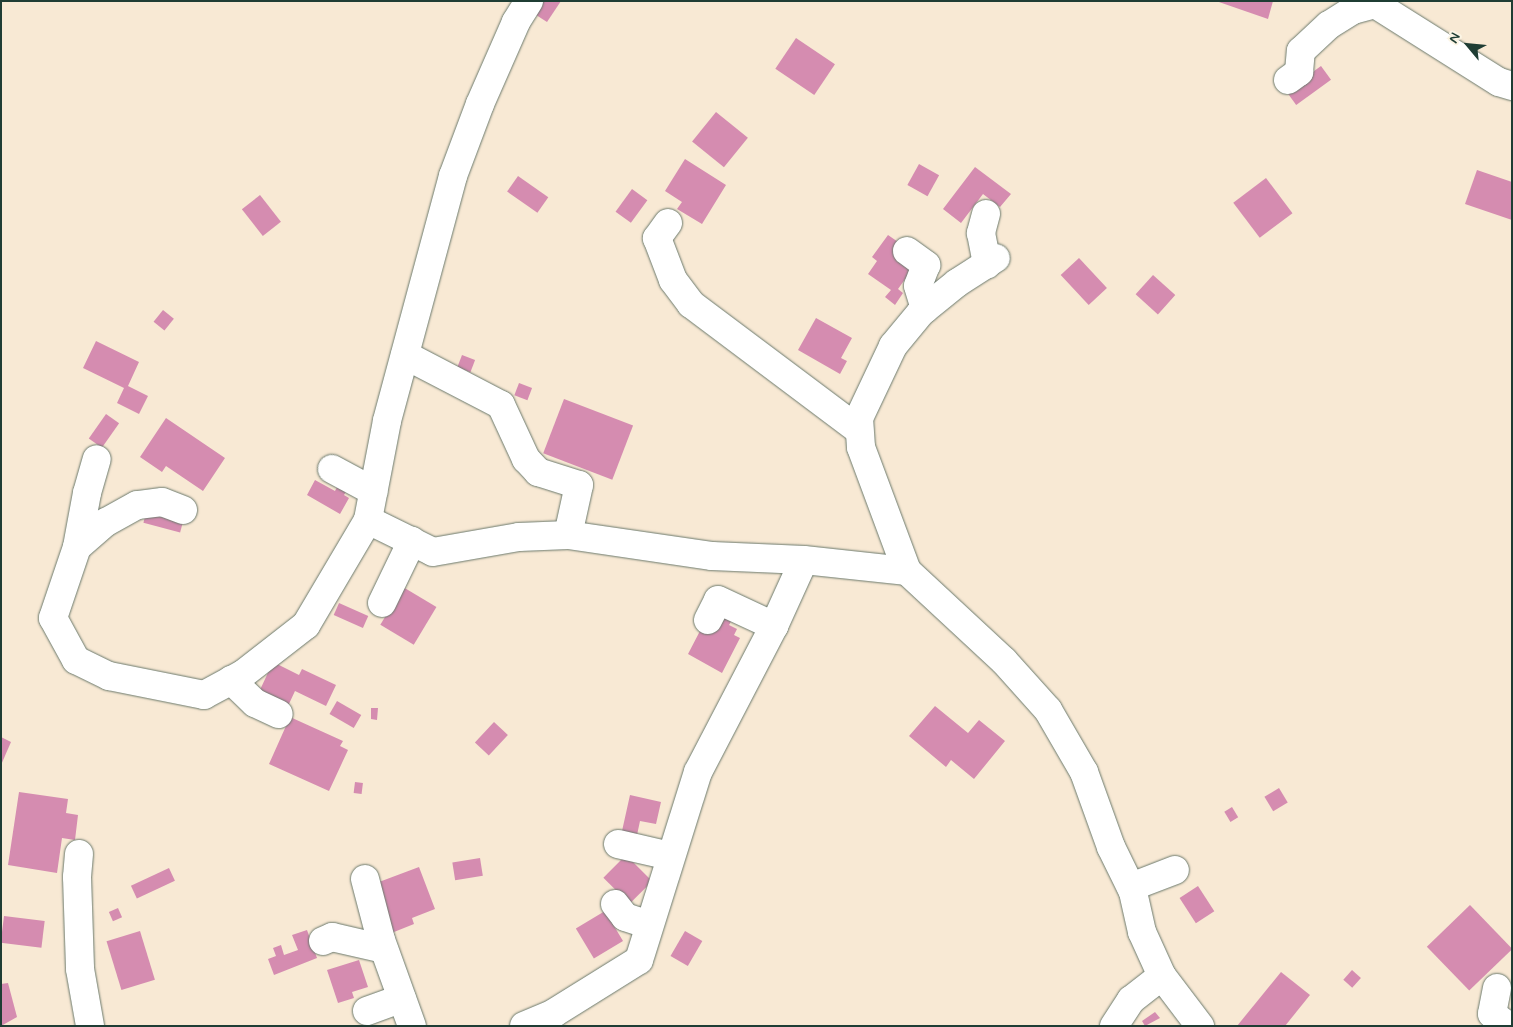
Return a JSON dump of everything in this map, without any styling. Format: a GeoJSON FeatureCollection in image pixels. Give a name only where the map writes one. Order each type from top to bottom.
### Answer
{"type":"FeatureCollection","features":[{"type":"Feature","properties":{"kind":"street"},"geometry":{"type":"LineString","coordinates":[[97,459],[87,493],[77,547],[53,618],[76,660],[109,676],[204,695],[232,680],[306,625],[368,520],[387,421],[465,143],[516,22],[529,1]]}},
{"type":"Feature","properties":{"kind":"street"},"geometry":{"type":"LineString","coordinates":[[1288,80],[1299,72],[1301,51],[1329,25],[1353,10],[1375,4],[1499,82],[1512,86]]}},
{"type":"Feature","properties":{"kind":"street"},"geometry":{"type":"LineString","coordinates":[[986,214],[981,233],[992,261],[925,309],[886,360],[859,418],[861,447],[907,571],[1004,661],[1048,710],[1084,772],[1111,847],[1131,887],[1142,932],[1162,976],[1200,1026]]}},
{"type":"Feature","properties":{"kind":"street"},"geometry":{"type":"LineString","coordinates":[[668,224],[658,238],[673,280],[691,304],[859,430]]}},
{"type":"Feature","properties":{"kind":"street"},"geometry":{"type":"LineString","coordinates":[[907,251],[926,265],[918,286],[925,309]]}},
{"type":"Feature","properties":{"kind":"street"},"geometry":{"type":"LineString","coordinates":[[405,355],[501,405],[526,459],[538,472],[579,484],[568,535]]}},
{"type":"Feature","properties":{"kind":"street"},"geometry":{"type":"LineString","coordinates":[[332,469],[373,491]]}},
{"type":"Feature","properties":{"kind":"street"},"geometry":{"type":"LineString","coordinates":[[77,547],[106,522],[137,505],[162,502],[183,510]]}},
{"type":"Feature","properties":{"kind":"street"},"geometry":{"type":"LineString","coordinates":[[368,520],[433,552],[519,537],[568,535],[712,556],[804,560],[907,571]]}},
{"type":"Feature","properties":{"kind":"street"},"geometry":{"type":"LineString","coordinates":[[382,603],[412,541]]}},
{"type":"Feature","properties":{"kind":"street"},"geometry":{"type":"LineString","coordinates":[[524,1026],[557,1019],[639,960],[670,856],[698,772],[774,626],[804,560]]}},
{"type":"Feature","properties":{"kind":"street"},"geometry":{"type":"LineString","coordinates":[[708,620],[718,600],[774,626]]}},
{"type":"Feature","properties":{"kind":"street"},"geometry":{"type":"LineString","coordinates":[[232,680],[255,703],[279,714]]}},
{"type":"Feature","properties":{"kind":"street"},"geometry":{"type":"LineString","coordinates":[[618,844],[670,856]]}},
{"type":"Feature","properties":{"kind":"street"},"geometry":{"type":"LineString","coordinates":[[79,854],[77,877],[80,969],[90,1026]]}},
{"type":"Feature","properties":{"kind":"street"},"geometry":{"type":"LineString","coordinates":[[1131,887],[1175,870]]}},
{"type":"Feature","properties":{"kind":"street"},"geometry":{"type":"LineString","coordinates":[[365,880],[384,948],[412,1026]]}},
{"type":"Feature","properties":{"kind":"street"},"geometry":{"type":"LineString","coordinates":[[615,904],[625,917],[649,925]]}},
{"type":"Feature","properties":{"kind":"street"},"geometry":{"type":"LineString","coordinates":[[323,941],[332,937],[384,948]]}},
{"type":"Feature","properties":{"kind":"street"},"geometry":{"type":"LineString","coordinates":[[1114,1026],[1131,1000],[1162,976]]}},
{"type":"Feature","properties":{"kind":"street"},"geometry":{"type":"LineString","coordinates":[[1497,988],[1492,1014],[1508,1026]]}},
{"type":"Feature","properties":{"kind":"street"},"geometry":{"type":"LineString","coordinates":[[368,1011],[402,998]]}},
{"type":"Feature","properties":{"kind":"building"},"geometry":{"type":"Polygon","coordinates":[[[541,1],[561,1],[547,22],[533,13],[541,1]]]}},
{"type":"Feature","properties":{"kind":"building"},"geometry":{"type":"Polygon","coordinates":[[[1216,1],[1273,1],[1268,19],[1216,1]]]}},
{"type":"Feature","properties":{"kind":"building"},"geometry":{"type":"Polygon","coordinates":[[[796,38],[835,64],[814,95],[775,69],[796,38]]]}},
{"type":"Feature","properties":{"kind":"building"},"geometry":{"type":"Polygon","coordinates":[[[1321,66],[1331,80],[1296,105],[1286,91],[1321,66]]]}},
{"type":"Feature","properties":{"kind":"building"},"geometry":{"type":"Polygon","coordinates":[[[716,112],[748,138],[724,167],[692,142],[716,112]]]}},
{"type":"Feature","properties":{"kind":"building"},"geometry":{"type":"Polygon","coordinates":[[[685,159],[726,185],[702,224],[677,209],[682,202],[665,191],[685,159]]]}},
{"type":"Feature","properties":{"kind":"building"},"geometry":{"type":"Polygon","coordinates":[[[919,164],[939,175],[927,196],[907,185],[919,164]]]}},
{"type":"Feature","properties":{"kind":"building"},"geometry":{"type":"Polygon","coordinates":[[[975,167],[1011,194],[1000,207],[983,194],[961,223],[943,209],[975,167]]]}},
{"type":"Feature","properties":{"kind":"building"},"geometry":{"type":"Polygon","coordinates":[[[1477,170],[1512,182],[1512,220],[1465,204],[1477,170]]]}},
{"type":"Feature","properties":{"kind":"building"},"geometry":{"type":"Polygon","coordinates":[[[518,176],[548,197],[537,213],[507,192],[518,176]]]}},
{"type":"Feature","properties":{"kind":"building"},"geometry":{"type":"Polygon","coordinates":[[[1266,178],[1292,213],[1260,238],[1233,203],[1266,178]]]}},
{"type":"Feature","properties":{"kind":"building"},"geometry":{"type":"Polygon","coordinates":[[[632,189],[647,200],[631,223],[616,212],[632,189]]]}},
{"type":"Feature","properties":{"kind":"building"},"geometry":{"type":"Polygon","coordinates":[[[260,195],[281,222],[263,236],[242,209],[260,195]]]}},
{"type":"Feature","properties":{"kind":"building"},"geometry":{"type":"Polygon","coordinates":[[[888,235],[901,244],[916,264],[898,289],[903,293],[895,305],[885,297],[891,290],[868,274],[877,261],[872,257],[888,235]]]}},
{"type":"Feature","properties":{"kind":"building"},"geometry":{"type":"Polygon","coordinates":[[[1079,258],[1107,288],[1089,305],[1061,275],[1079,258]]]}},
{"type":"Feature","properties":{"kind":"building"},"geometry":{"type":"Polygon","coordinates":[[[1153,275],[1175,295],[1158,314],[1136,294],[1153,275]]]}},
{"type":"Feature","properties":{"kind":"building"},"geometry":{"type":"Polygon","coordinates":[[[163,310],[174,319],[164,330],[154,322],[163,310]]]}},
{"type":"Feature","properties":{"kind":"building"},"geometry":{"type":"Polygon","coordinates":[[[816,318],[852,338],[841,358],[847,361],[840,374],[798,350],[816,318]]]}},
{"type":"Feature","properties":{"kind":"building"},"geometry":{"type":"Polygon","coordinates":[[[96,341],[139,362],[128,386],[148,396],[139,414],[117,403],[124,388],[83,368],[96,341]]]}},
{"type":"Feature","properties":{"kind":"building"},"geometry":{"type":"Polygon","coordinates":[[[462,355],[475,360],[470,372],[457,367],[462,355]]]}},
{"type":"Feature","properties":{"kind":"building"},"geometry":{"type":"Polygon","coordinates":[[[519,383],[532,388],[527,400],[514,395],[519,383]]]}},
{"type":"Feature","properties":{"kind":"building"},"geometry":{"type":"Polygon","coordinates":[[[564,399],[633,426],[612,480],[543,453],[564,399]]]}},
{"type":"Feature","properties":{"kind":"building"},"geometry":{"type":"Polygon","coordinates":[[[106,414],[119,423],[102,448],[89,439],[106,414]]]}},
{"type":"Feature","properties":{"kind":"building"},"geometry":{"type":"Polygon","coordinates":[[[166,418],[225,458],[203,491],[166,466],[162,472],[140,457],[166,418]]]}},
{"type":"Feature","properties":{"kind":"building"},"geometry":{"type":"Polygon","coordinates":[[[315,480],[335,491],[338,485],[347,490],[344,495],[349,498],[340,514],[307,495],[315,480]]]}},
{"type":"Feature","properties":{"kind":"building"},"geometry":{"type":"Polygon","coordinates":[[[146,513],[183,523],[180,532],[143,523],[146,513]]]}},
{"type":"Feature","properties":{"kind":"building"},"geometry":{"type":"Polygon","coordinates":[[[403,587],[436,607],[414,645],[380,625],[403,587]]]}},
{"type":"Feature","properties":{"kind":"building"},"geometry":{"type":"Polygon","coordinates":[[[339,603],[368,616],[363,628],[334,615],[339,603]]]}},
{"type":"Feature","properties":{"kind":"building"},"geometry":{"type":"Polygon","coordinates":[[[719,612],[732,620],[729,625],[737,629],[734,635],[740,638],[722,673],[688,654],[701,629],[719,612]]]}},
{"type":"Feature","properties":{"kind":"building"},"geometry":{"type":"Polygon","coordinates":[[[273,662],[299,675],[302,669],[336,685],[326,706],[295,691],[288,706],[259,692],[273,662]]]}},
{"type":"Feature","properties":{"kind":"building"},"geometry":{"type":"Polygon","coordinates":[[[337,701],[361,715],[354,728],[330,714],[337,701]]]}},
{"type":"Feature","properties":{"kind":"building"},"geometry":{"type":"Polygon","coordinates":[[[935,706],[968,733],[979,720],[1005,741],[974,779],[951,760],[946,767],[909,736],[935,706]]]}},
{"type":"Feature","properties":{"kind":"building"},"geometry":{"type":"Polygon","coordinates":[[[371,708],[378,708],[377,720],[371,719],[371,708]]]}},
{"type":"Feature","properties":{"kind":"building"},"geometry":{"type":"Polygon","coordinates":[[[290,717],[343,741],[340,746],[348,750],[329,791],[269,764],[290,717]]]}},
{"type":"Feature","properties":{"kind":"building"},"geometry":{"type":"Polygon","coordinates":[[[494,722],[508,735],[489,755],[475,742],[494,722]]]}},
{"type":"Feature","properties":{"kind":"building"},"geometry":{"type":"Polygon","coordinates":[[[1,737],[11,742],[1,765],[1,737]]]}},
{"type":"Feature","properties":{"kind":"building"},"geometry":{"type":"Polygon","coordinates":[[[355,782],[363,783],[362,794],[354,793],[355,782]]]}},
{"type":"Feature","properties":{"kind":"building"},"geometry":{"type":"Polygon","coordinates":[[[1279,788],[1288,803],[1273,811],[1264,797],[1279,788]]]}},
{"type":"Feature","properties":{"kind":"building"},"geometry":{"type":"Polygon","coordinates":[[[19,792],[68,799],[66,813],[78,815],[75,840],[62,838],[57,873],[8,865],[19,792]]]}},
{"type":"Feature","properties":{"kind":"building"},"geometry":{"type":"Polygon","coordinates":[[[630,795],[661,802],[656,824],[640,821],[637,835],[622,831],[630,795]]]}},
{"type":"Feature","properties":{"kind":"building"},"geometry":{"type":"Polygon","coordinates":[[[1232,807],[1238,817],[1230,822],[1224,812],[1232,807]]]}},
{"type":"Feature","properties":{"kind":"building"},"geometry":{"type":"Polygon","coordinates":[[[626,855],[652,881],[630,904],[603,878],[626,855]]]}},
{"type":"Feature","properties":{"kind":"building"},"geometry":{"type":"Polygon","coordinates":[[[480,858],[483,876],[455,880],[452,862],[480,858]]]}},
{"type":"Feature","properties":{"kind":"building"},"geometry":{"type":"Polygon","coordinates":[[[419,867],[435,909],[412,918],[414,924],[389,934],[371,885],[419,867]]]}},
{"type":"Feature","properties":{"kind":"building"},"geometry":{"type":"Polygon","coordinates":[[[169,868],[175,881],[137,898],[131,886],[169,868]]]}},
{"type":"Feature","properties":{"kind":"building"},"geometry":{"type":"Polygon","coordinates":[[[1198,886],[1214,911],[1196,923],[1180,898],[1198,886]]]}},
{"type":"Feature","properties":{"kind":"building"},"geometry":{"type":"Polygon","coordinates":[[[1470,905],[1512,949],[1469,991],[1427,947],[1470,905]]]}},
{"type":"Feature","properties":{"kind":"building"},"geometry":{"type":"Polygon","coordinates":[[[118,908],[122,917],[113,921],[109,912],[118,908]]]}},
{"type":"Feature","properties":{"kind":"building"},"geometry":{"type":"Polygon","coordinates":[[[605,911],[623,941],[594,959],[576,929],[605,911]]]}},
{"type":"Feature","properties":{"kind":"building"},"geometry":{"type":"Polygon","coordinates":[[[4,916],[45,921],[41,948],[1,943],[4,916]]]}},
{"type":"Feature","properties":{"kind":"building"},"geometry":{"type":"Polygon","coordinates":[[[307,930],[317,958],[274,975],[268,959],[276,956],[273,948],[281,945],[284,955],[298,950],[292,935],[307,930]]]}},
{"type":"Feature","properties":{"kind":"building"},"geometry":{"type":"Polygon","coordinates":[[[140,931],[155,980],[121,990],[107,941],[140,931]]]}},
{"type":"Feature","properties":{"kind":"building"},"geometry":{"type":"Polygon","coordinates":[[[685,931],[702,941],[688,966],[670,956],[685,931]]]}},
{"type":"Feature","properties":{"kind":"building"},"geometry":{"type":"Polygon","coordinates":[[[359,960],[368,987],[352,992],[354,998],[338,1003],[327,970],[359,960]]]}},
{"type":"Feature","properties":{"kind":"building"},"geometry":{"type":"Polygon","coordinates":[[[1352,970],[1361,978],[1352,988],[1343,980],[1352,970]]]}},
{"type":"Feature","properties":{"kind":"building"},"geometry":{"type":"Polygon","coordinates":[[[1281,972],[1310,995],[1285,1026],[1237,1026],[1281,972]]]}},
{"type":"Feature","properties":{"kind":"building"},"geometry":{"type":"Polygon","coordinates":[[[8,983],[17,1017],[1,1026],[1,984],[8,983]]]}},
{"type":"Feature","properties":{"kind":"building"},"geometry":{"type":"Polygon","coordinates":[[[1155,1012],[1160,1018],[1145,1026],[1142,1021],[1155,1012]]]}}]}
